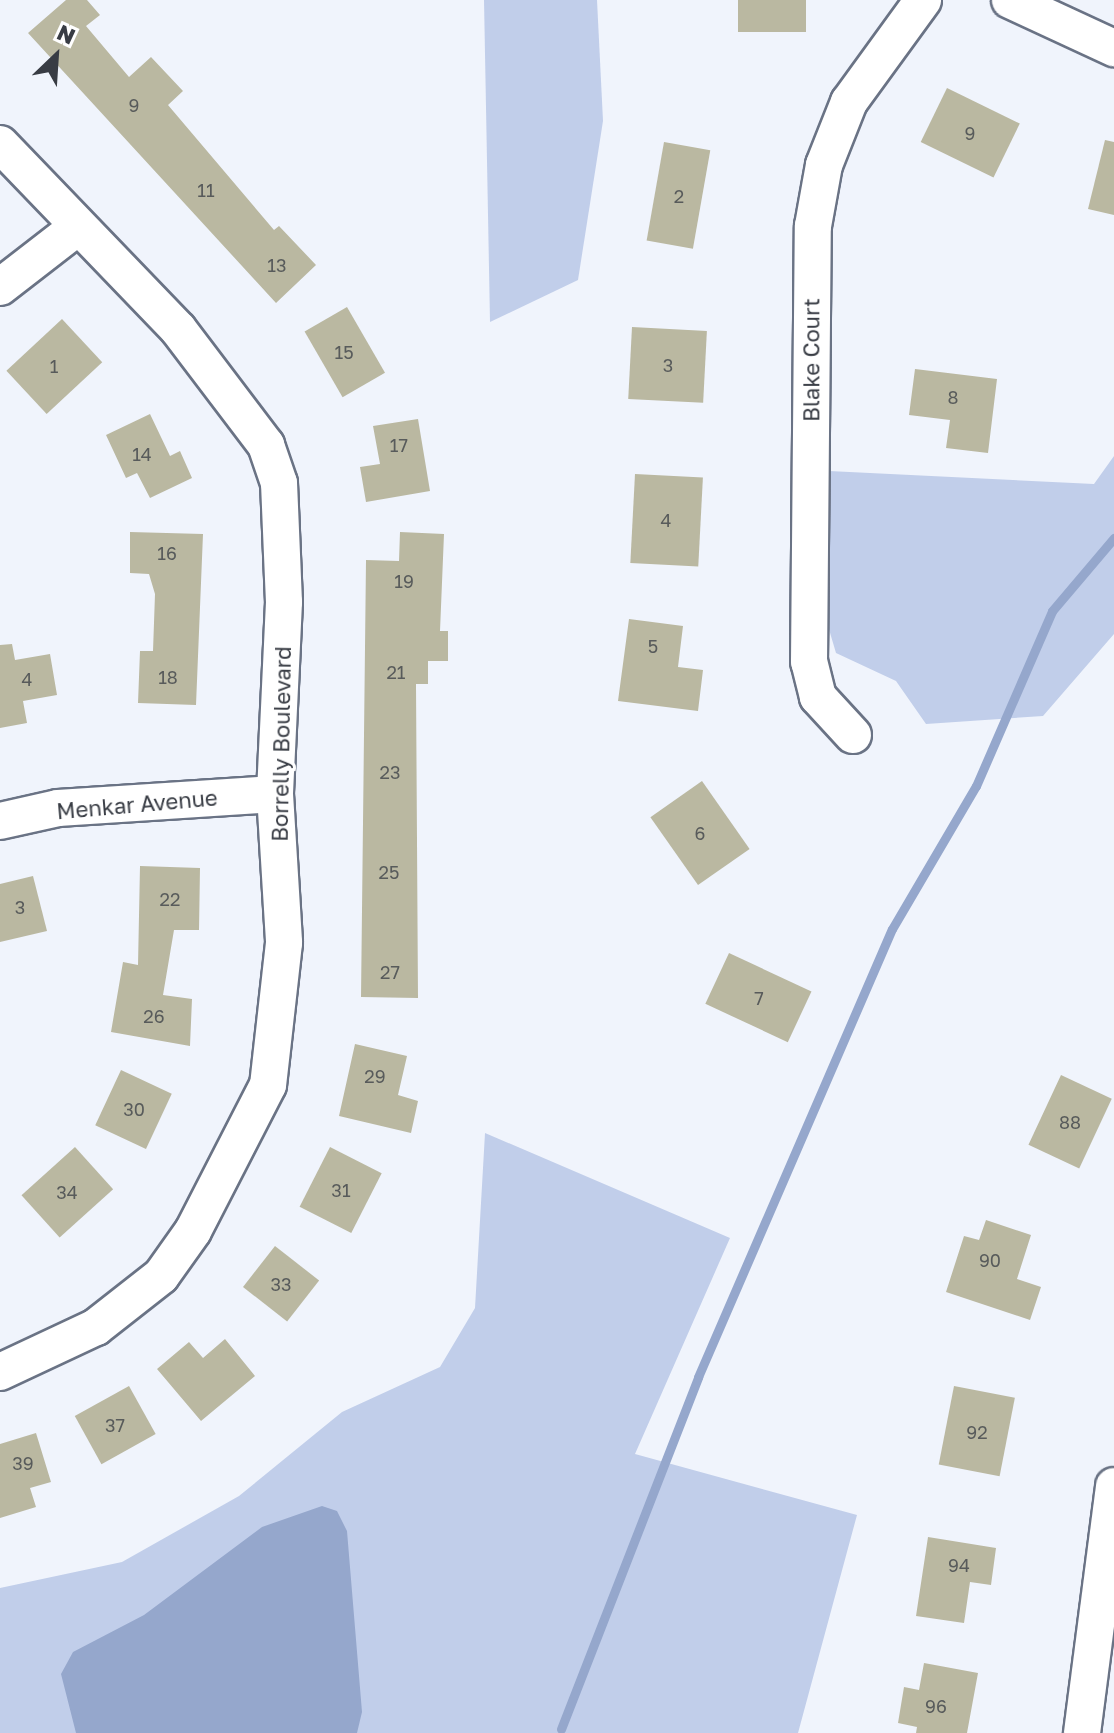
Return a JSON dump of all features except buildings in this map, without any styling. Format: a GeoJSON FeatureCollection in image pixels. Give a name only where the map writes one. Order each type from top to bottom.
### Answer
{"type":"FeatureCollection","features":[{"type":"Feature","properties":{"kind":"street","name":"Blake Court"},"geometry":{"type":"LineString","coordinates":[[853,735],[818,697],[809,662],[813,226],[824,165],[849,102],[923,0]]}},
{"type":"Feature","properties":{"kind":"street"},"geometry":{"type":"LineString","coordinates":[[1010,0],[1114,48]]}},
{"type":"Feature","properties":{"kind":"street","name":"Borrelly Boulevard"},"geometry":{"type":"LineString","coordinates":[[0,144],[76,228],[178,329],[266,445],[279,483],[284,602],[275,794],[281,986],[268,1085],[252,1129],[161,1276],[96,1327],[0,1372]]}},
{"type":"Feature","properties":{"kind":"street"},"geometry":{"type":"LineString","coordinates":[[0,287],[76,228]]}},
{"type":"Feature","properties":{"kind":"street","name":"Menkar Avenue"},"geometry":{"type":"LineString","coordinates":[[0,821],[58,808],[275,794]]}},
{"type":"Feature","properties":{"kind":"street"},"geometry":{"type":"LineString","coordinates":[[1082,1733],[1114,1486]]}},
{"type":"Feature","properties":{"kind":"shaded area"},"geometry":{"type":"Polygon","coordinates":[[[484,0],[597,0],[603,121],[578,280],[490,322],[484,0]]]}},
{"type":"Feature","properties":{"kind":"shaded area"},"geometry":{"type":"Polygon","coordinates":[[[1114,456],[1114,634],[1043,716],[926,724],[896,681],[836,653],[828,626],[829,471],[1094,484],[1114,456]]]}},
{"type":"Feature","properties":{"kind":"shaded area"},"geometry":{"type":"Polygon","coordinates":[[[485,1133],[730,1238],[635,1454],[857,1515],[798,1733],[0,1733],[0,1588],[122,1562],[239,1496],[342,1412],[440,1367],[475,1308],[485,1133]]]}},
{"type":"Feature","properties":{"kind":"shaded area"},"geometry":{"type":"Polygon","coordinates":[[[322,1506],[337,1511],[347,1531],[362,1712],[357,1733],[76,1733],[61,1674],[73,1652],[144,1615],[262,1527],[322,1506]]]}},
{"type":"Feature","properties":{"kind":"waterway"},"geometry":{"type":"LineString","coordinates":[[561,1729],[698,1377],[892,929],[976,786],[1052,611],[1114,538]]}}]}
